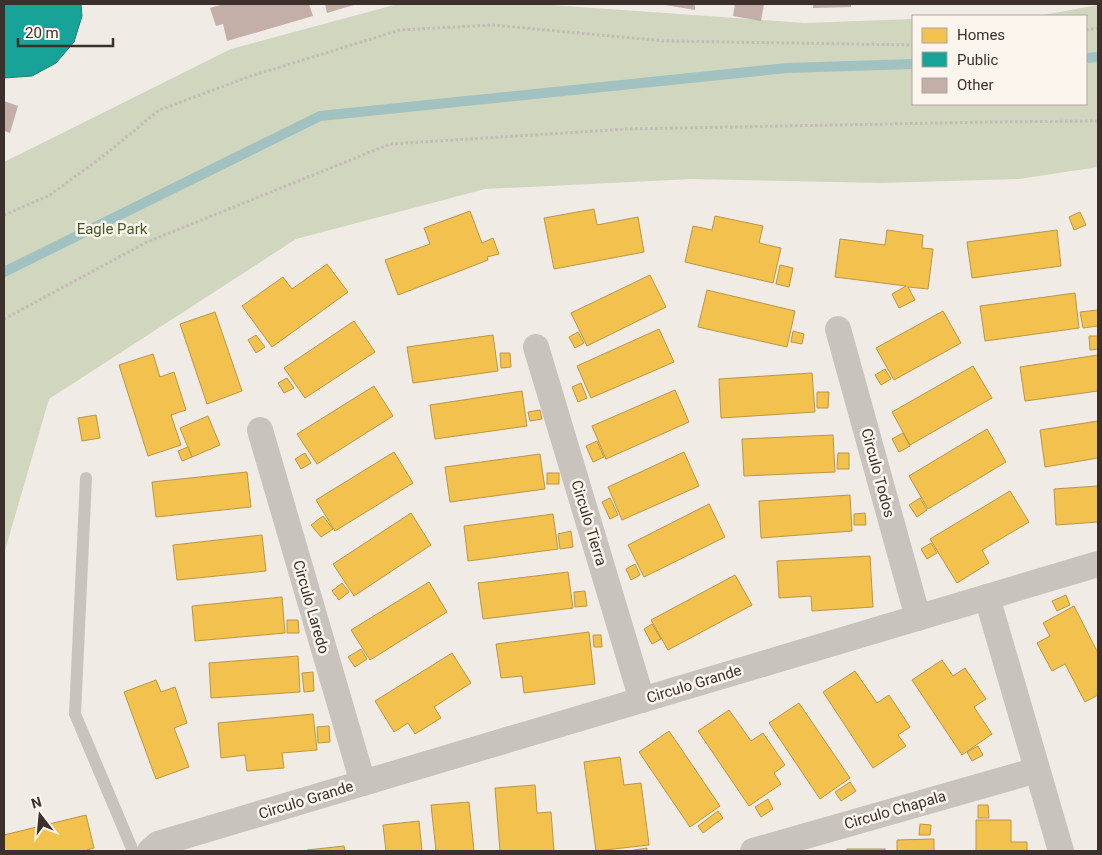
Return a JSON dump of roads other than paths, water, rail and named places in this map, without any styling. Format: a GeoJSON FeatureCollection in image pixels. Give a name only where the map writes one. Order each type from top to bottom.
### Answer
{"type":"FeatureCollection","features":[{"type":"Feature","properties":{"kind":"street","name":"Circulo Todos"},"geometry":{"type":"LineString","coordinates":[[838,329],[918,618]]}},
{"type":"Feature","properties":{"kind":"street","name":"Circulo Tierra"},"geometry":{"type":"LineString","coordinates":[[536,347],[642,700]]}},
{"type":"Feature","properties":{"kind":"street","name":"Circulo Laredo"},"geometry":{"type":"LineString","coordinates":[[260,430],[363,783]]}},
{"type":"Feature","properties":{"kind":"street","name":"Circulo Grande"},"geometry":{"type":"LineString","coordinates":[[150,851],[158,844],[1098,564]]}},
{"type":"Feature","properties":{"kind":"street"},"geometry":{"type":"LineString","coordinates":[[987,597],[1061,851]]}},
{"type":"Feature","properties":{"kind":"street","name":"Circulo Chapala"},"geometry":{"type":"LineString","coordinates":[[753,851],[1037,770]]}},
{"type":"Feature","properties":{"kind":"lane"},"geometry":{"type":"LineString","coordinates":[[86,478],[75,714],[133,851]]}},
{"type":"Feature","properties":{"kind":"waterway"},"geometry":{"type":"LineString","coordinates":[[1087,58],[1098,57]]}},
{"type":"Feature","properties":{"kind":"waterway"},"geometry":{"type":"LineString","coordinates":[[4,272],[320,116],[787,68],[912,64]]}},
{"type":"Feature","properties":{"kind":"park label","name":"Eagle Park"},"geometry":{"type":"Point","coordinates":[112,229]}}]}
